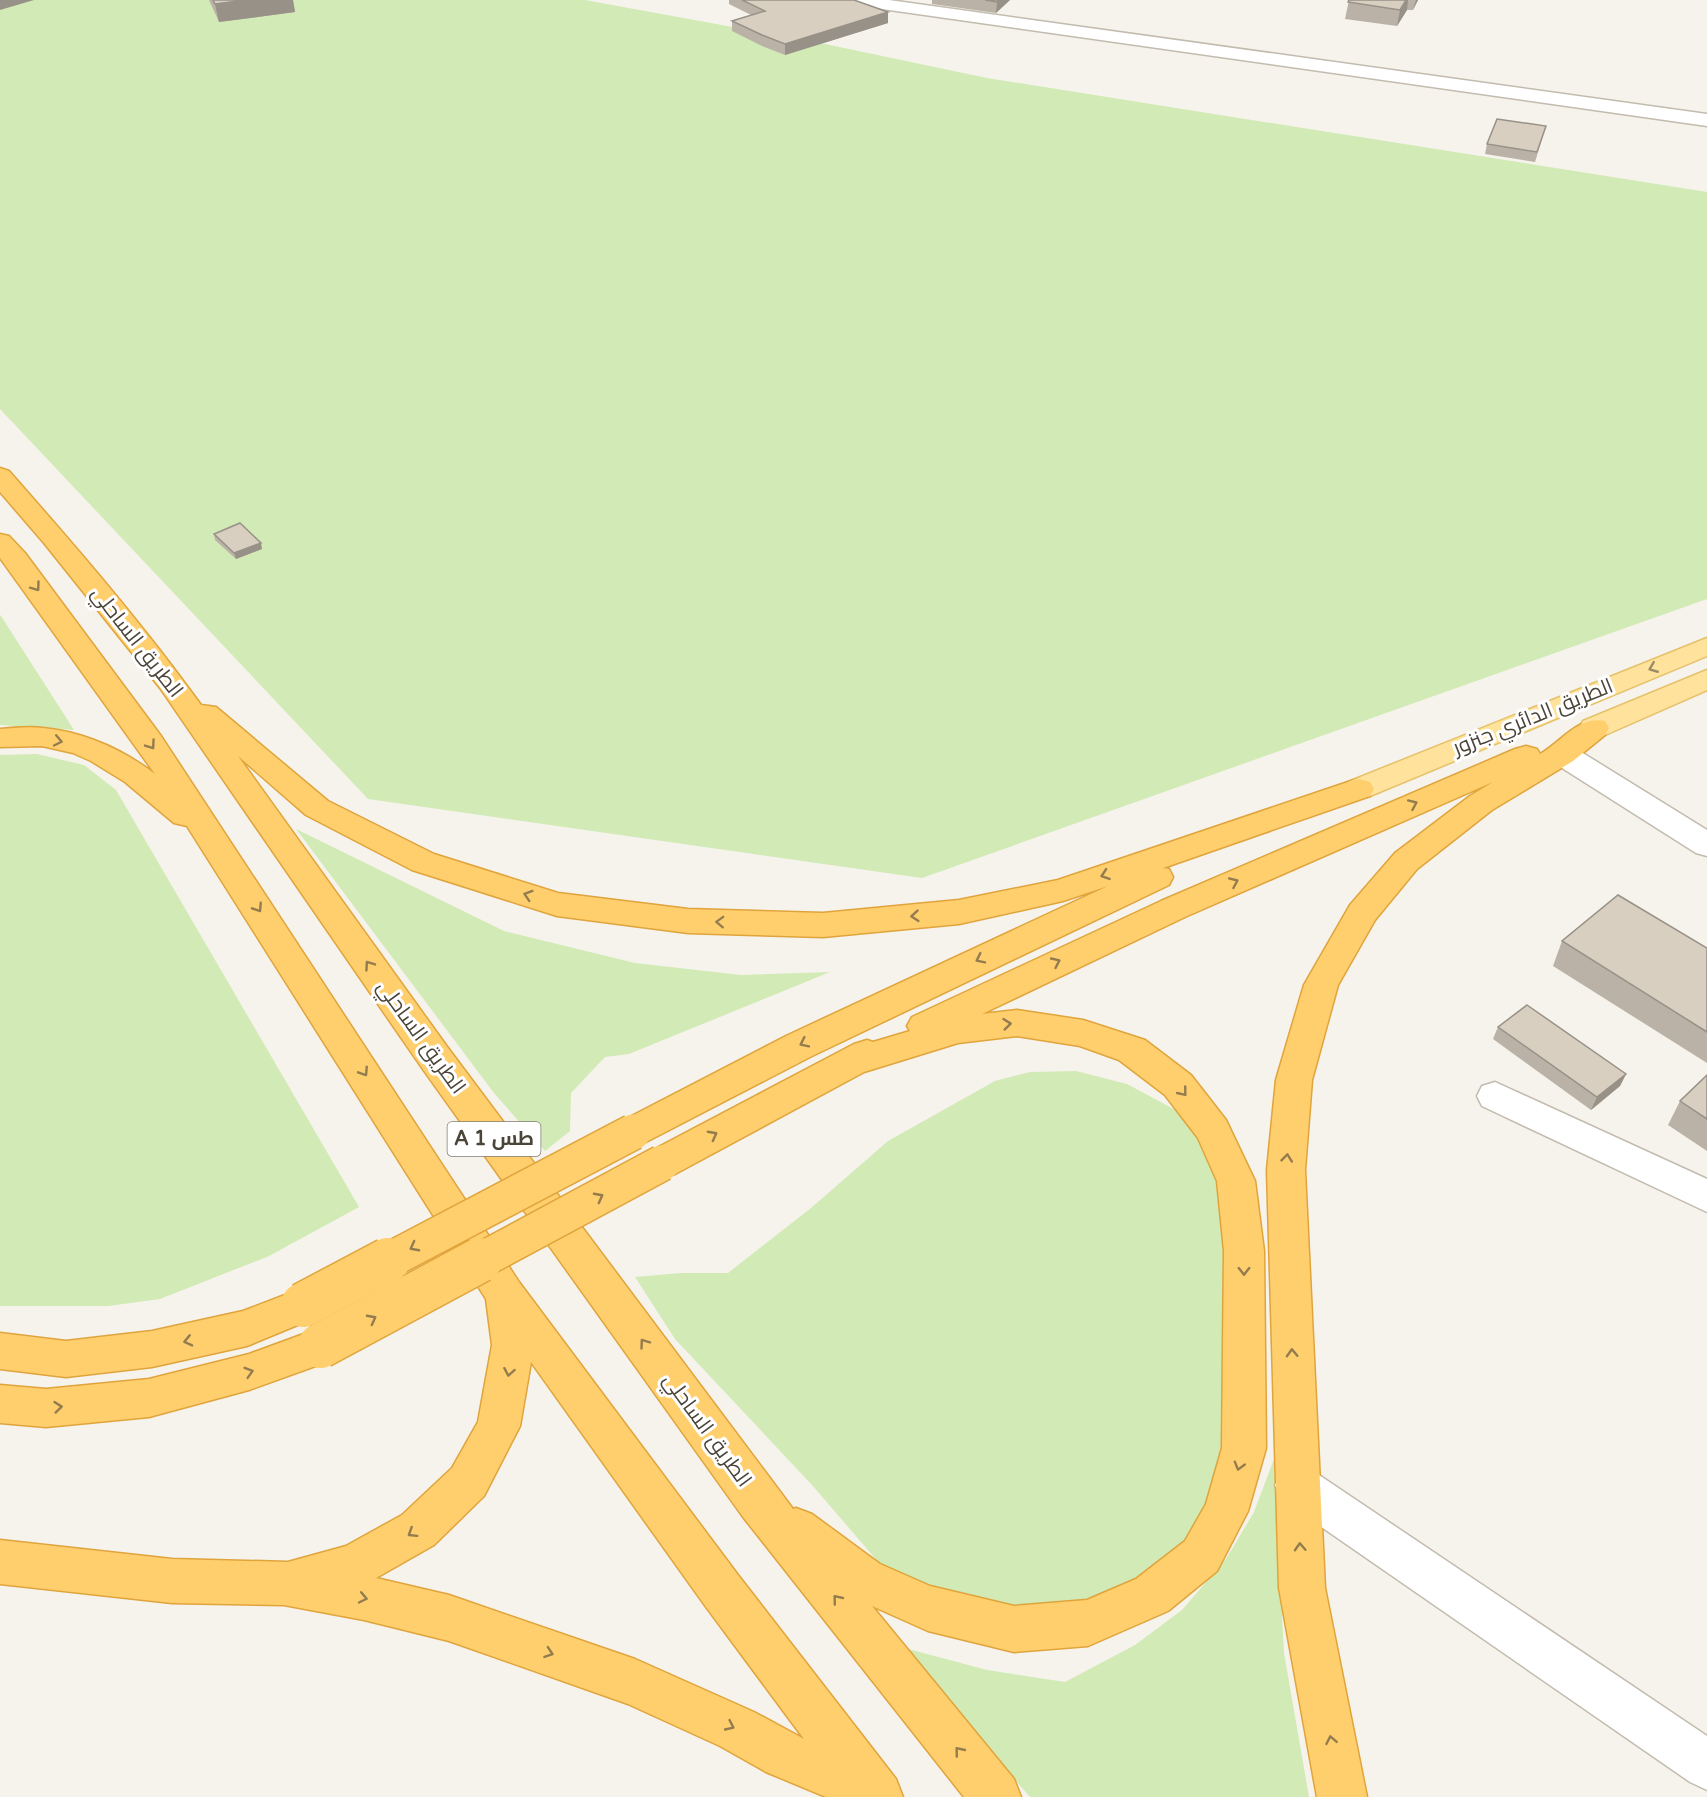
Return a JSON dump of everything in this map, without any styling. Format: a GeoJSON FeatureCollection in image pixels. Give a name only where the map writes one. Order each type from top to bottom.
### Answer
{"type":"FeatureCollection","features":[{"type":"Feature","properties":{"kind":"highway","name":"الطريق الساحلي"},"geometry":{"type":"LineString","coordinates":[[0,476],[53,537],[170,682],[435,1058],[759,1502],[996,1797]]}},
{"type":"Feature","properties":{"kind":"highway","name":"A 1 طس"},"geometry":{"type":"LineString","coordinates":[[0,542],[16,559],[150,743],[218,845],[505,1294],[722,1592],[876,1794]]}},
{"type":"Feature","properties":{"kind":"highway"},"geometry":{"type":"LineString","coordinates":[[170,682],[317,808],[423,862],[557,904],[688,921],[822,925],[959,912],[1063,890],[1359,789]]}},
{"type":"Feature","properties":{"kind":"highway"},"geometry":{"type":"LineString","coordinates":[[1342,1797],[1302,1588],[1296,1485],[1286,1170],[1294,1080],[1321,985],[1362,913],[1406,861],[1481,803],[1562,754],[1594,728]]}},
{"type":"Feature","properties":{"kind":"highway"},"geometry":{"type":"LineString","coordinates":[[0,1404],[46,1408],[149,1398],[249,1372],[320,1346],[849,1063],[1014,982],[1173,909],[1594,728]]}},
{"type":"Feature","properties":{"kind":"highway"},"geometry":{"type":"LineString","coordinates":[[0,738],[42,737],[94,749],[137,774],[218,845]]}},
{"type":"Feature","properties":{"kind":"highway"},"geometry":{"type":"LineString","coordinates":[[0,1351],[66,1359],[152,1349],[247,1328],[303,1305],[799,1046],[995,951],[1359,789]]}},
{"type":"Feature","properties":{"kind":"highway"},"geometry":{"type":"LineString","coordinates":[[759,1502],[864,1580],[928,1608],[1014,1629],[1088,1623],[1152,1595],[1201,1556],[1226,1511],[1244,1448],[1244,1251],[1236,1181],[1213,1130],[1178,1085],[1132,1050],[1083,1033],[1017,1023],[958,1030],[849,1063]]}},
{"type":"Feature","properties":{"kind":"highway"},"geometry":{"type":"LineString","coordinates":[[284,1583],[354,1566],[418,1530],[468,1482],[499,1426],[513,1345],[505,1294]]}},
{"type":"Feature","properties":{"kind":"highway"},"geometry":{"type":"LineString","coordinates":[[0,1562],[172,1581],[284,1583],[364,1598],[449,1618],[635,1683],[737,1729],[783,1755],[876,1794]]}},
{"type":"Feature","properties":{"kind":"main road","name":"الطريق الدائري جنزور"},"geometry":{"type":"LineString","coordinates":[[1359,789],[1707,646]]}},
{"type":"Feature","properties":{"kind":"main road","name":"الطريق الدائري جنزور"},"geometry":{"type":"LineString","coordinates":[[1594,728],[1707,679]]}},
{"type":"Feature","properties":{"kind":"street"},"geometry":{"type":"LineString","coordinates":[[854,0],[1707,120]]}},
{"type":"Feature","properties":{"kind":"street"},"geometry":{"type":"LineString","coordinates":[[1562,754],[1707,845]]}},
{"type":"Feature","properties":{"kind":"street"},"geometry":{"type":"LineString","coordinates":[[1495,1096],[1707,1196]]}},
{"type":"Feature","properties":{"kind":"street"},"geometry":{"type":"LineString","coordinates":[[1296,1485],[1707,1765]]}},
{"type":"Feature","properties":{"kind":"green space"},"geometry":{"type":"Polygon","coordinates":[[[0,0],[585,0],[825,44],[987,78],[1707,192],[1707,599],[922,878],[368,799],[0,409],[0,0]]]}},
{"type":"Feature","properties":{"kind":"green space"},"geometry":{"type":"Polygon","coordinates":[[[1,616],[74,730],[0,725],[1,616]]]}},
{"type":"Feature","properties":{"kind":"green space"},"geometry":{"type":"Polygon","coordinates":[[[37,754],[84,765],[116,790],[359,1207],[269,1256],[160,1299],[108,1306],[0,1306],[0,755],[37,754]]]}},
{"type":"Feature","properties":{"kind":"green space"},"geometry":{"type":"Polygon","coordinates":[[[296,829],[504,931],[635,963],[741,975],[830,972],[629,1054],[605,1057],[571,1093],[570,1131],[545,1151],[494,1093],[296,829]]]}},
{"type":"Feature","properties":{"kind":"green space"},"geometry":{"type":"Polygon","coordinates":[[[1076,1071],[1127,1084],[1213,1130],[1244,1448],[1189,1538],[1115,1611],[1011,1613],[911,1600],[812,1485],[675,1339],[635,1277],[681,1273],[728,1273],[811,1208],[888,1141],[995,1081],[1030,1072],[1076,1071]]]}},
{"type":"Feature","properties":{"kind":"green space"},"geometry":{"type":"Polygon","coordinates":[[[1274,1459],[1284,1653],[1309,1797],[1030,1797],[897,1646],[987,1670],[1065,1682],[1135,1645],[1182,1610],[1226,1559],[1254,1512],[1274,1459]]]}},
{"type":"Feature","properties":{"kind":"building"},"geometry":{"type":"Polygon","coordinates":[[[213,0],[246,0],[215,4],[213,0]]]}},
{"type":"Feature","properties":{"kind":"building"},"geometry":{"type":"Polygon","coordinates":[[[742,0],[854,0],[888,12],[785,44],[732,21],[765,11],[742,0]]]}},
{"type":"Feature","properties":{"kind":"building"},"geometry":{"type":"Polygon","coordinates":[[[1349,0],[1406,0],[1400,10],[1348,2],[1349,0]]]}},
{"type":"Feature","properties":{"kind":"building"},"geometry":{"type":"Polygon","coordinates":[[[1497,119],[1546,126],[1537,152],[1487,144],[1497,119]]]}},
{"type":"Feature","properties":{"kind":"building"},"geometry":{"type":"Polygon","coordinates":[[[240,523],[261,543],[234,553],[214,534],[240,523]]]}},
{"type":"Feature","properties":{"kind":"building"},"geometry":{"type":"Polygon","coordinates":[[[1618,895],[1707,948],[1707,1032],[1562,941],[1618,895]]]}},
{"type":"Feature","properties":{"kind":"building"},"geometry":{"type":"Polygon","coordinates":[[[1527,1005],[1626,1074],[1597,1097],[1498,1027],[1527,1005]]]}},
{"type":"Feature","properties":{"kind":"building"},"geometry":{"type":"Polygon","coordinates":[[[1707,1075],[1707,1119],[1680,1101],[1707,1075]]]}}]}
